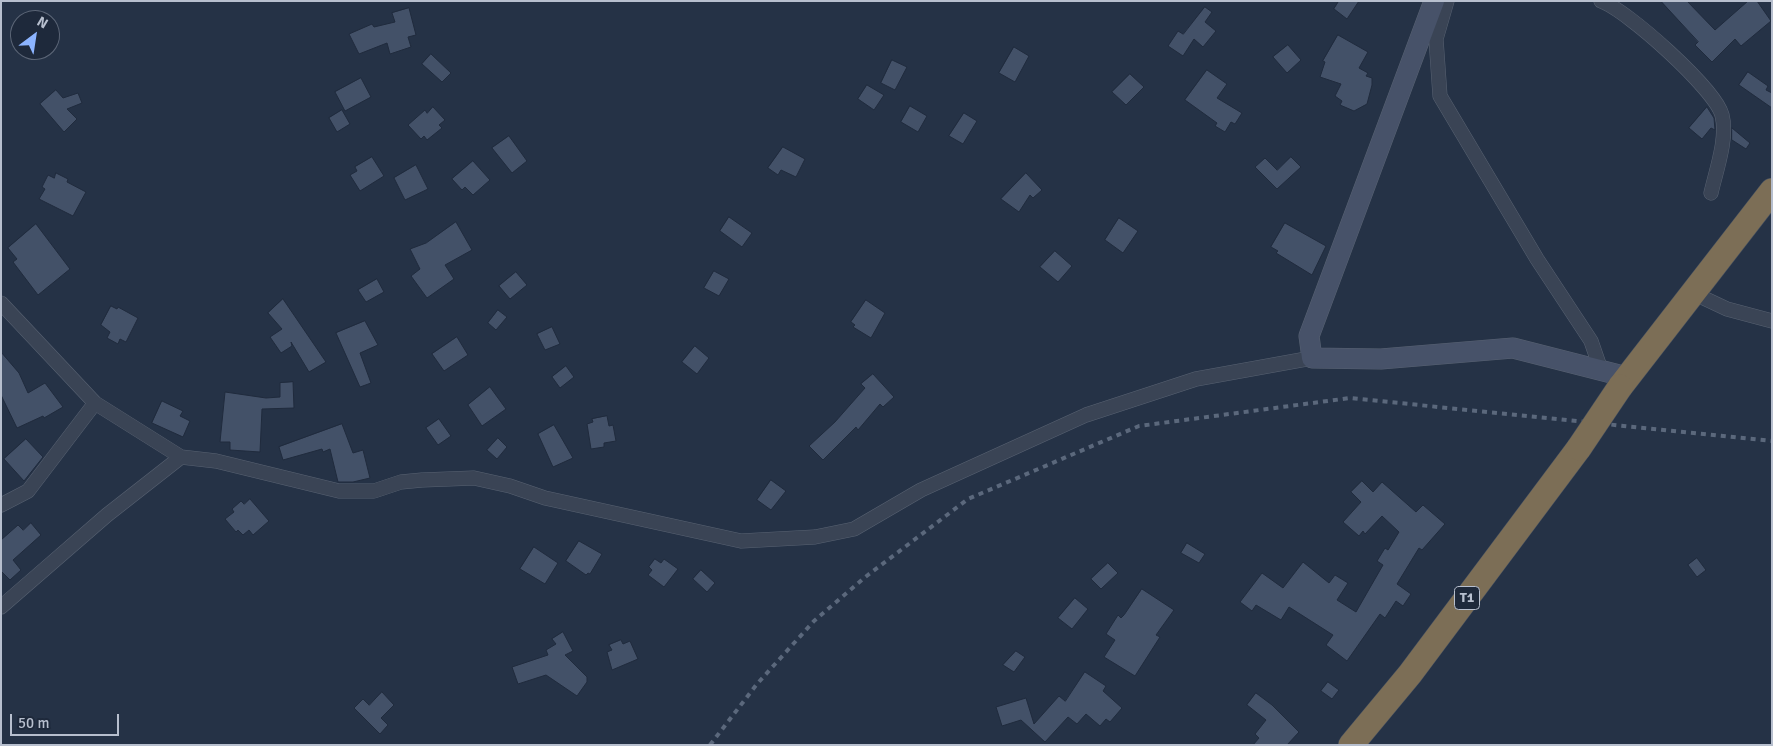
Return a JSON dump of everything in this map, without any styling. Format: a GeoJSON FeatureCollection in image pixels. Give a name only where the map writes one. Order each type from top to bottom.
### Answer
{"type":"FeatureCollection","features":[{"type":"Feature","properties":{"kind":"highway","name":"T1"},"geometry":{"type":"LineString","coordinates":[[1351,745],[1410,674],[1579,448],[1624,382],[1772,191]]}},
{"type":"Feature","properties":{"kind":"street"},"geometry":{"type":"LineString","coordinates":[[1312,358],[1309,336],[1434,1]]}},
{"type":"Feature","properties":{"kind":"street"},"geometry":{"type":"LineString","coordinates":[[1447,1],[1436,39],[1440,96],[1537,259],[1591,341],[1601,370]]}},
{"type":"Feature","properties":{"kind":"street"},"geometry":{"type":"LineString","coordinates":[[1601,1],[1644,29],[1690,73],[1722,114],[1722,146],[1711,193]]}},
{"type":"Feature","properties":{"kind":"street"},"geometry":{"type":"LineString","coordinates":[[1693,293],[1727,309],[1772,321]]}},
{"type":"Feature","properties":{"kind":"street"},"geometry":{"type":"LineString","coordinates":[[1,303],[95,402],[181,457],[216,461],[339,491],[374,490],[401,482],[474,478],[510,486],[545,498],[741,542],[815,537],[854,529],[921,490],[1086,415],[1196,379],[1312,358],[1381,359],[1513,348],[1601,370],[1624,382]]}},
{"type":"Feature","properties":{"kind":"street"},"geometry":{"type":"LineString","coordinates":[[1,505],[28,491],[95,402]]}},
{"type":"Feature","properties":{"kind":"street"},"geometry":{"type":"LineString","coordinates":[[1,606],[107,515],[181,457]]}},
{"type":"Feature","properties":{"kind":"building"},"geometry":{"type":"Polygon","coordinates":[[[1339,1],[1359,1],[1347,19],[1334,9],[1339,1]]]}},
{"type":"Feature","properties":{"kind":"building"},"geometry":{"type":"Polygon","coordinates":[[[1661,1],[1687,1],[1715,30],[1748,1],[1757,1],[1771,21],[1741,46],[1735,39],[1712,62],[1695,45],[1698,42],[1661,1]]]}},
{"type":"Feature","properties":{"kind":"building"},"geometry":{"type":"Polygon","coordinates":[[[1205,7],[1212,12],[1205,22],[1216,31],[1203,47],[1194,39],[1183,56],[1168,46],[1178,31],[1183,34],[1205,7]]]}},
{"type":"Feature","properties":{"kind":"building"},"geometry":{"type":"Polygon","coordinates":[[[409,8],[416,35],[408,37],[411,47],[390,54],[387,43],[359,54],[349,34],[372,24],[374,27],[395,22],[392,13],[409,8]]]}},
{"type":"Feature","properties":{"kind":"building"},"geometry":{"type":"Polygon","coordinates":[[[1338,35],[1368,52],[1359,68],[1368,73],[1366,76],[1372,78],[1372,85],[1367,104],[1354,111],[1340,105],[1342,101],[1335,96],[1341,84],[1320,77],[1325,62],[1323,61],[1338,35]]]}},
{"type":"Feature","properties":{"kind":"building"},"geometry":{"type":"Polygon","coordinates":[[[1288,45],[1301,60],[1287,73],[1273,57],[1288,45]]]}},
{"type":"Feature","properties":{"kind":"building"},"geometry":{"type":"Polygon","coordinates":[[[1014,47],[1029,56],[1015,82],[999,73],[1014,47]]]}},
{"type":"Feature","properties":{"kind":"building"},"geometry":{"type":"Polygon","coordinates":[[[431,54],[451,73],[442,82],[422,64],[431,54]]]}},
{"type":"Feature","properties":{"kind":"building"},"geometry":{"type":"Polygon","coordinates":[[[892,60],[907,67],[895,90],[881,83],[892,60]]]}},
{"type":"Feature","properties":{"kind":"building"},"geometry":{"type":"Polygon","coordinates":[[[1207,70],[1227,84],[1217,98],[1242,113],[1235,124],[1231,122],[1225,132],[1215,126],[1217,123],[1185,100],[1207,70]]]}},
{"type":"Feature","properties":{"kind":"building"},"geometry":{"type":"Polygon","coordinates":[[[1748,72],[1768,86],[1766,90],[1772,93],[1772,108],[1739,85],[1748,72]]]}},
{"type":"Feature","properties":{"kind":"building"},"geometry":{"type":"Polygon","coordinates":[[[1130,74],[1144,87],[1126,105],[1112,92],[1130,74]]]}},
{"type":"Feature","properties":{"kind":"building"},"geometry":{"type":"Polygon","coordinates":[[[361,78],[371,97],[345,111],[335,92],[361,78]]]}},
{"type":"Feature","properties":{"kind":"building"},"geometry":{"type":"Polygon","coordinates":[[[867,85],[884,95],[874,110],[858,99],[867,85]]]}},
{"type":"Feature","properties":{"kind":"building"},"geometry":{"type":"Polygon","coordinates":[[[56,90],[63,98],[78,93],[82,103],[67,109],[77,119],[64,132],[40,104],[56,90]]]}},
{"type":"Feature","properties":{"kind":"building"},"geometry":{"type":"Polygon","coordinates":[[[910,106],[927,116],[918,132],[901,122],[910,106]]]}},
{"type":"Feature","properties":{"kind":"building"},"geometry":{"type":"Polygon","coordinates":[[[433,107],[445,120],[439,125],[442,128],[427,140],[424,136],[421,139],[408,125],[425,110],[427,113],[433,107]]]}},
{"type":"Feature","properties":{"kind":"building"},"geometry":{"type":"Polygon","coordinates":[[[1707,107],[1714,118],[1715,130],[1711,128],[1702,139],[1689,128],[1707,107]]]}},
{"type":"Feature","properties":{"kind":"building"},"geometry":{"type":"Polygon","coordinates":[[[342,110],[350,124],[337,132],[329,118],[342,110]]]}},
{"type":"Feature","properties":{"kind":"building"},"geometry":{"type":"Polygon","coordinates":[[[964,113],[977,121],[963,144],[949,136],[964,113]]]}},
{"type":"Feature","properties":{"kind":"building"},"geometry":{"type":"Polygon","coordinates":[[[1732,128],[1750,143],[1746,149],[1732,140],[1732,128]]]}},
{"type":"Feature","properties":{"kind":"building"},"geometry":{"type":"Polygon","coordinates":[[[509,136],[527,161],[512,173],[492,148],[509,136]]]}},
{"type":"Feature","properties":{"kind":"building"},"geometry":{"type":"Polygon","coordinates":[[[783,147],[805,159],[796,177],[781,170],[778,175],[768,168],[783,147]]]}},
{"type":"Feature","properties":{"kind":"building"},"geometry":{"type":"Polygon","coordinates":[[[372,157],[384,176],[360,191],[350,175],[357,171],[355,167],[372,157]]]}},
{"type":"Feature","properties":{"kind":"building"},"geometry":{"type":"Polygon","coordinates":[[[1291,157],[1301,167],[1277,189],[1255,167],[1265,158],[1277,170],[1291,157]]]}},
{"type":"Feature","properties":{"kind":"building"},"geometry":{"type":"Polygon","coordinates":[[[473,161],[490,180],[473,195],[465,187],[462,190],[452,179],[473,161]]]}},
{"type":"Feature","properties":{"kind":"building"},"geometry":{"type":"Polygon","coordinates":[[[416,165],[428,189],[405,200],[394,178],[416,165]]]}},
{"type":"Feature","properties":{"kind":"building"},"geometry":{"type":"Polygon","coordinates":[[[56,173],[68,179],[67,182],[86,192],[73,216],[39,199],[45,189],[42,187],[48,175],[54,178],[56,173]]]}},
{"type":"Feature","properties":{"kind":"building"},"geometry":{"type":"Polygon","coordinates":[[[1026,173],[1042,190],[1033,198],[1030,195],[1019,212],[1001,199],[1026,173]]]}},
{"type":"Feature","properties":{"kind":"building"},"geometry":{"type":"Polygon","coordinates":[[[729,217],[752,233],[742,247],[720,231],[729,217]]]}},
{"type":"Feature","properties":{"kind":"building"},"geometry":{"type":"Polygon","coordinates":[[[1119,218],[1138,231],[1123,253],[1105,240],[1119,218]]]}},
{"type":"Feature","properties":{"kind":"building"},"geometry":{"type":"Polygon","coordinates":[[[456,222],[472,250],[445,265],[454,279],[427,298],[411,276],[420,269],[410,249],[426,243],[456,222]]]}},
{"type":"Feature","properties":{"kind":"building"},"geometry":{"type":"Polygon","coordinates":[[[1285,223],[1326,246],[1312,275],[1276,253],[1278,251],[1271,247],[1285,223]]]}},
{"type":"Feature","properties":{"kind":"building"},"geometry":{"type":"Polygon","coordinates":[[[36,224],[70,269],[38,295],[13,262],[17,259],[8,248],[36,224]]]}},
{"type":"Feature","properties":{"kind":"building"},"geometry":{"type":"Polygon","coordinates":[[[1055,251],[1072,266],[1058,282],[1040,267],[1055,251]]]}},
{"type":"Feature","properties":{"kind":"building"},"geometry":{"type":"Polygon","coordinates":[[[714,271],[729,279],[719,296],[704,288],[714,271]]]}},
{"type":"Feature","properties":{"kind":"building"},"geometry":{"type":"Polygon","coordinates":[[[516,272],[527,285],[510,299],[499,286],[516,272]]]}},
{"type":"Feature","properties":{"kind":"building"},"geometry":{"type":"Polygon","coordinates":[[[377,279],[384,292],[366,302],[358,290],[377,279]]]}},
{"type":"Feature","properties":{"kind":"building"},"geometry":{"type":"Polygon","coordinates":[[[283,299],[326,362],[309,372],[291,342],[292,346],[281,353],[270,337],[282,329],[268,313],[283,299]]]}},
{"type":"Feature","properties":{"kind":"building"},"geometry":{"type":"Polygon","coordinates":[[[866,300],[885,313],[871,338],[853,327],[855,325],[851,322],[866,300]]]}},
{"type":"Feature","properties":{"kind":"building"},"geometry":{"type":"Polygon","coordinates":[[[111,306],[117,309],[118,307],[138,318],[126,342],[120,339],[118,344],[107,338],[110,332],[101,325],[111,306]]]}},
{"type":"Feature","properties":{"kind":"building"},"geometry":{"type":"Polygon","coordinates":[[[498,310],[507,317],[496,330],[488,323],[498,310]]]}},
{"type":"Feature","properties":{"kind":"building"},"geometry":{"type":"Polygon","coordinates":[[[365,321],[378,345],[360,353],[371,383],[360,387],[336,333],[365,321]]]}},
{"type":"Feature","properties":{"kind":"building"},"geometry":{"type":"Polygon","coordinates":[[[552,327],[560,344],[545,350],[537,334],[552,327]]]}},
{"type":"Feature","properties":{"kind":"building"},"geometry":{"type":"Polygon","coordinates":[[[457,337],[468,355],[444,371],[432,354],[457,337]]]}},
{"type":"Feature","properties":{"kind":"building"},"geometry":{"type":"Polygon","coordinates":[[[695,346],[709,358],[697,374],[682,362],[695,346]]]}},
{"type":"Feature","properties":{"kind":"building"},"geometry":{"type":"Polygon","coordinates":[[[1,352],[19,373],[28,393],[45,383],[63,407],[44,418],[43,416],[17,428],[1,395],[1,352]]]}},
{"type":"Feature","properties":{"kind":"building"},"geometry":{"type":"Polygon","coordinates":[[[566,366],[574,377],[560,388],[552,377],[566,366]]]}},
{"type":"Feature","properties":{"kind":"building"},"geometry":{"type":"Polygon","coordinates":[[[873,374],[894,397],[883,407],[880,404],[858,430],[856,427],[823,460],[809,446],[835,422],[865,388],[861,384],[873,374]]]}},
{"type":"Feature","properties":{"kind":"building"},"geometry":{"type":"Polygon","coordinates":[[[293,382],[294,408],[262,409],[260,452],[230,450],[230,442],[220,442],[225,392],[266,398],[280,397],[280,383],[293,382]]]}},
{"type":"Feature","properties":{"kind":"building"},"geometry":{"type":"Polygon","coordinates":[[[490,387],[506,409],[482,426],[468,405],[490,387]]]}},
{"type":"Feature","properties":{"kind":"building"},"geometry":{"type":"Polygon","coordinates":[[[162,401],[183,411],[180,416],[190,421],[183,437],[152,423],[162,401]]]}},
{"type":"Feature","properties":{"kind":"building"},"geometry":{"type":"Polygon","coordinates":[[[607,416],[609,426],[613,425],[616,441],[604,443],[604,447],[591,449],[587,424],[593,422],[592,419],[607,416]]]}},
{"type":"Feature","properties":{"kind":"building"},"geometry":{"type":"Polygon","coordinates":[[[439,419],[451,436],[438,445],[426,428],[439,419]]]}},
{"type":"Feature","properties":{"kind":"building"},"geometry":{"type":"Polygon","coordinates":[[[342,424],[353,453],[363,450],[370,478],[353,482],[338,482],[330,449],[323,452],[322,449],[283,460],[279,447],[342,424]]]}},
{"type":"Feature","properties":{"kind":"building"},"geometry":{"type":"Polygon","coordinates":[[[554,425],[573,458],[553,467],[538,434],[554,425]]]}},
{"type":"Feature","properties":{"kind":"building"},"geometry":{"type":"Polygon","coordinates":[[[498,438],[507,447],[497,459],[487,450],[498,438]]]}},
{"type":"Feature","properties":{"kind":"building"},"geometry":{"type":"Polygon","coordinates":[[[26,439],[43,457],[24,481],[4,459],[26,439]]]}},
{"type":"Feature","properties":{"kind":"building"},"geometry":{"type":"Polygon","coordinates":[[[771,480],[786,491],[771,510],[757,500],[771,480]]]}},
{"type":"Feature","properties":{"kind":"building"},"geometry":{"type":"Polygon","coordinates":[[[1362,481],[1373,492],[1382,482],[1416,512],[1423,505],[1445,524],[1422,550],[1419,548],[1397,584],[1411,594],[1403,606],[1396,601],[1385,618],[1380,614],[1347,661],[1326,645],[1333,635],[1289,607],[1281,620],[1256,605],[1252,611],[1240,602],[1262,573],[1283,588],[1303,562],[1329,583],[1335,575],[1348,583],[1337,600],[1356,612],[1383,565],[1377,561],[1385,548],[1388,550],[1399,532],[1382,516],[1365,534],[1363,531],[1359,536],[1343,522],[1361,502],[1351,492],[1362,481]]]}},
{"type":"Feature","properties":{"kind":"building"},"geometry":{"type":"Polygon","coordinates":[[[250,499],[269,521],[253,535],[249,530],[243,535],[238,530],[236,532],[225,519],[234,512],[232,509],[241,501],[244,504],[250,499]]]}},
{"type":"Feature","properties":{"kind":"building"},"geometry":{"type":"Polygon","coordinates":[[[31,523],[41,535],[13,560],[21,570],[10,580],[1,571],[1,540],[18,525],[23,530],[31,523]]]}},
{"type":"Feature","properties":{"kind":"building"},"geometry":{"type":"Polygon","coordinates":[[[579,541],[602,554],[590,574],[586,575],[566,561],[579,541]]]}},
{"type":"Feature","properties":{"kind":"building"},"geometry":{"type":"Polygon","coordinates":[[[1187,543],[1205,554],[1199,563],[1181,553],[1187,543]]]}},
{"type":"Feature","properties":{"kind":"building"},"geometry":{"type":"Polygon","coordinates":[[[534,547],[558,563],[545,584],[520,569],[534,547]]]}},
{"type":"Feature","properties":{"kind":"building"},"geometry":{"type":"Polygon","coordinates":[[[1697,558],[1706,570],[1697,577],[1688,565],[1697,558]]]}},
{"type":"Feature","properties":{"kind":"building"},"geometry":{"type":"Polygon","coordinates":[[[655,559],[661,563],[664,559],[678,569],[664,587],[648,575],[652,570],[649,567],[655,559]]]}},
{"type":"Feature","properties":{"kind":"building"},"geometry":{"type":"Polygon","coordinates":[[[1108,563],[1118,573],[1101,589],[1091,579],[1108,563]]]}},
{"type":"Feature","properties":{"kind":"building"},"geometry":{"type":"Polygon","coordinates":[[[701,570],[715,583],[707,592],[693,579],[701,570]]]}},
{"type":"Feature","properties":{"kind":"building"},"geometry":{"type":"Polygon","coordinates":[[[1142,589],[1174,610],[1156,635],[1160,637],[1135,676],[1104,657],[1115,640],[1106,634],[1118,615],[1121,618],[1124,615],[1142,589]]]}},
{"type":"Feature","properties":{"kind":"building"},"geometry":{"type":"Polygon","coordinates":[[[1075,598],[1088,609],[1072,629],[1058,618],[1075,598]]]}},
{"type":"Feature","properties":{"kind":"building"},"geometry":{"type":"Polygon","coordinates":[[[563,632],[573,651],[565,655],[587,677],[587,682],[577,696],[546,675],[518,684],[512,667],[548,655],[546,650],[556,644],[552,639],[563,632]]]}},
{"type":"Feature","properties":{"kind":"building"},"geometry":{"type":"Polygon","coordinates":[[[621,640],[623,644],[630,641],[638,659],[612,670],[607,652],[612,650],[609,645],[621,640]]]}},
{"type":"Feature","properties":{"kind":"building"},"geometry":{"type":"Polygon","coordinates":[[[1016,651],[1025,657],[1014,672],[1003,665],[1016,651]]]}},
{"type":"Feature","properties":{"kind":"building"},"geometry":{"type":"Polygon","coordinates":[[[1085,672],[1106,686],[1103,691],[1122,708],[1110,722],[1106,719],[1100,726],[1086,714],[1077,724],[1068,717],[1045,742],[1021,720],[1002,726],[996,707],[1026,698],[1034,724],[1059,696],[1065,701],[1085,672]]]}},
{"type":"Feature","properties":{"kind":"building"},"geometry":{"type":"Polygon","coordinates":[[[1328,682],[1339,690],[1332,699],[1321,691],[1328,682]]]}},
{"type":"Feature","properties":{"kind":"building"},"geometry":{"type":"Polygon","coordinates":[[[382,692],[394,705],[381,718],[388,725],[380,734],[354,708],[363,699],[369,705],[382,692]]]}},
{"type":"Feature","properties":{"kind":"building"},"geometry":{"type":"Polygon","coordinates":[[[1256,693],[1272,705],[1299,732],[1287,745],[1253,745],[1259,738],[1255,734],[1266,720],[1247,705],[1256,693]]]}},
{"type":"Feature","properties":{"kind":"railway"},"geometry":{"type":"LineString","coordinates":[[710,745],[757,684],[814,621],[864,578],[968,499],[1139,426],[1350,398],[1772,441]]}}]}
